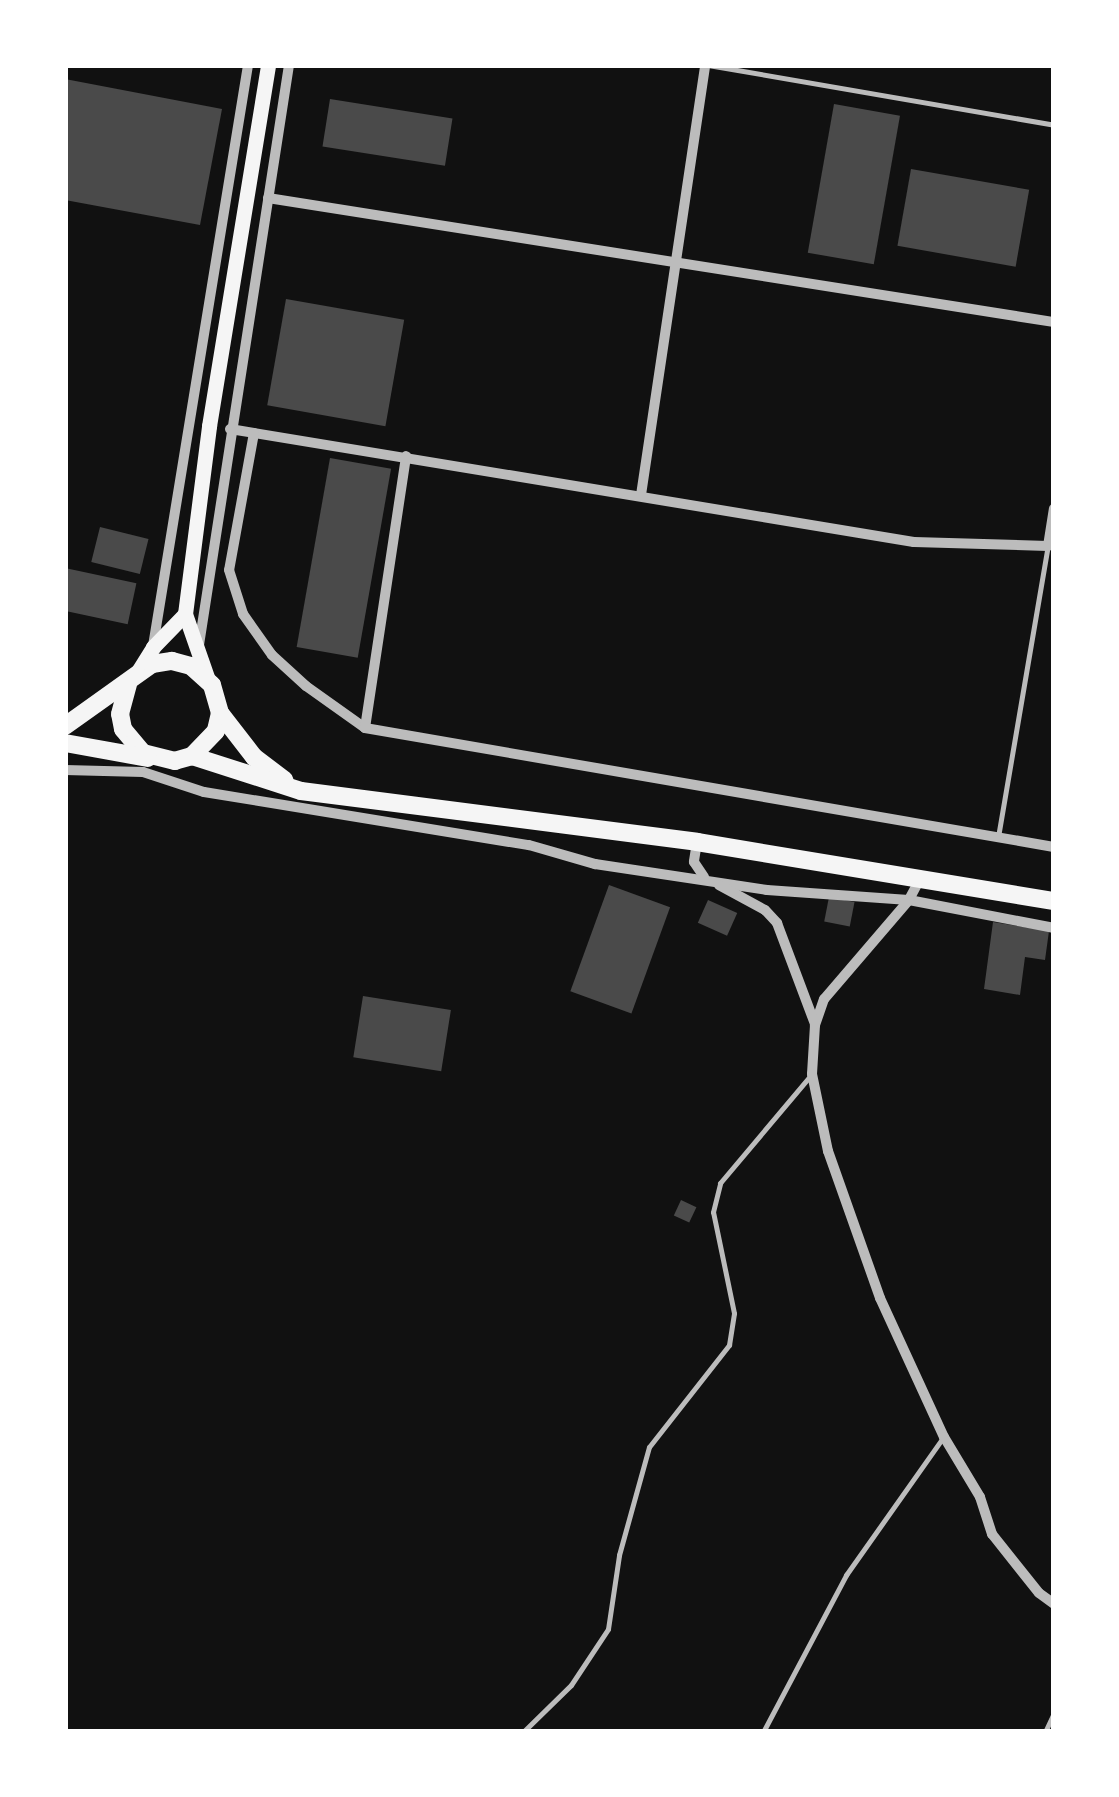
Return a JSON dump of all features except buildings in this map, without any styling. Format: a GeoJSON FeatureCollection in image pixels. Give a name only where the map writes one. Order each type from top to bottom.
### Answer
{"type":"FeatureCollection","features":[{"type":"Feature","properties":{"kind":"main road"},"geometry":{"type":"LineString","coordinates":[[268,65],[209,426],[185,614],[220,713],[254,757],[301,791]]}},
{"type":"Feature","properties":{"kind":"main road"},"geometry":{"type":"LineString","coordinates":[[157,759],[131,742],[120,714],[132,679],[153,647],[185,614]]}},
{"type":"Feature","properties":{"kind":"main road"},"geometry":{"type":"LineString","coordinates":[[65,726],[152,664],[172,661],[190,666],[206,677]]}},
{"type":"Feature","properties":{"kind":"main road"},"geometry":{"type":"LineString","coordinates":[[192,756],[206,746],[220,713]]}},
{"type":"Feature","properties":{"kind":"main road"},"geometry":{"type":"LineString","coordinates":[[65,743],[157,759],[192,756],[301,791],[697,842],[1054,901]]}},
{"type":"Feature","properties":{"kind":"street"},"geometry":{"type":"LineString","coordinates":[[153,647],[248,65]]}},
{"type":"Feature","properties":{"kind":"street"},"geometry":{"type":"LineString","coordinates":[[198,646],[290,65]]}},
{"type":"Feature","properties":{"kind":"street"},"geometry":{"type":"LineString","coordinates":[[640,495],[706,65]]}},
{"type":"Feature","properties":{"kind":"street"},"geometry":{"type":"LineString","coordinates":[[268,198],[679,259],[1054,322]]}},
{"type":"Feature","properties":{"kind":"street"},"geometry":{"type":"LineString","coordinates":[[230,429],[914,542],[1051,547],[1054,508]]}},
{"type":"Feature","properties":{"kind":"street"},"geometry":{"type":"LineString","coordinates":[[254,432],[229,570],[243,614],[272,655],[306,686],[365,728],[1054,847]]}},
{"type":"Feature","properties":{"kind":"street"},"geometry":{"type":"LineString","coordinates":[[365,728],[406,456]]}},
{"type":"Feature","properties":{"kind":"street"},"geometry":{"type":"LineString","coordinates":[[65,770],[142,772],[204,792],[529,845],[594,864],[767,890],[909,900],[1054,928]]}},
{"type":"Feature","properties":{"kind":"street"},"geometry":{"type":"LineString","coordinates":[[697,842],[694,862],[707,879],[764,910],[777,923],[815,1025]]}},
{"type":"Feature","properties":{"kind":"street"},"geometry":{"type":"LineString","coordinates":[[920,879],[909,900],[837,980],[815,1025],[812,1074],[828,1152],[880,1298],[944,1437],[980,1497],[992,1534],[1039,1593],[1054,1604]]}},
{"type":"Feature","properties":{"kind":"lane"},"geometry":{"type":"LineString","coordinates":[[706,65],[1054,125]]}},
{"type":"Feature","properties":{"kind":"lane"},"geometry":{"type":"LineString","coordinates":[[998,837],[1051,547]]}},
{"type":"Feature","properties":{"kind":"lane"},"geometry":{"type":"LineString","coordinates":[[523,1732],[571,1685],[608,1629],[619,1555],[648,1446],[729,1345],[734,1312],[714,1212],[720,1183],[812,1074]]}},
{"type":"Feature","properties":{"kind":"lane"},"geometry":{"type":"LineString","coordinates":[[762,1732],[818,1634],[846,1575],[944,1437]]}},
{"type":"Feature","properties":{"kind":"lane"},"geometry":{"type":"LineString","coordinates":[[1045,1732],[1054,1713]]}}]}
